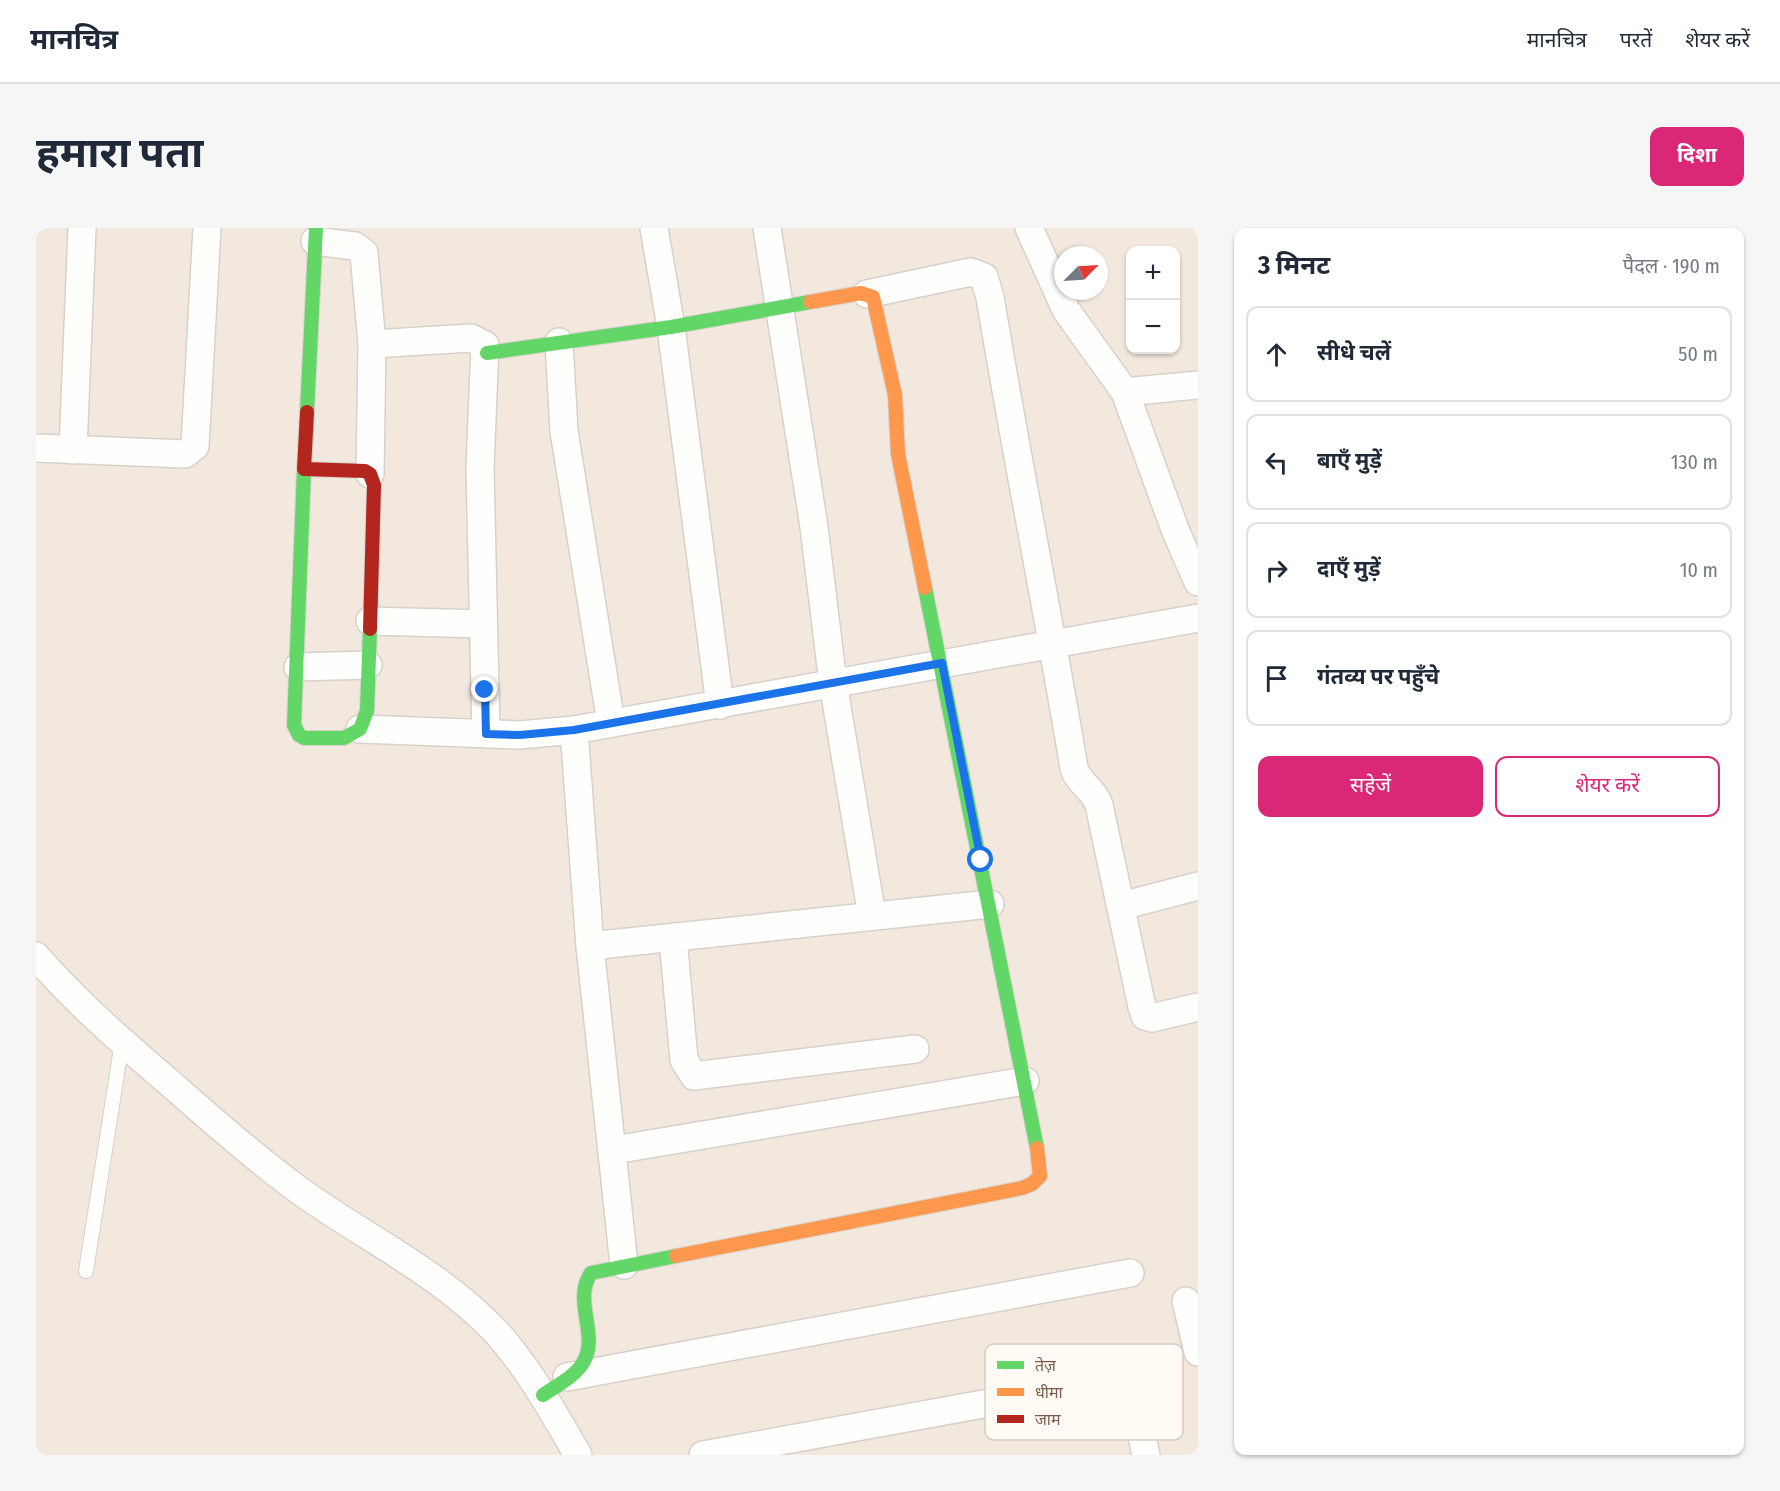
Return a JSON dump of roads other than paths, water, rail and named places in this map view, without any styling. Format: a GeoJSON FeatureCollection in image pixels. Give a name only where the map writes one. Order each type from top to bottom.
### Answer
{"type":"FeatureCollection","features":[{"type":"Feature","properties":{"kind":"street"},"geometry":{"type":"LineString","coordinates":[[73,450],[82,228]]}},
{"type":"Feature","properties":{"kind":"street"},"geometry":{"type":"LineString","coordinates":[[36,448],[185,454],[195,446],[207,228]]}},
{"type":"Feature","properties":{"kind":"street"},"geometry":{"type":"LineString","coordinates":[[654,228],[671,327],[720,705]]}},
{"type":"Feature","properties":{"kind":"street"},"geometry":{"type":"LineString","coordinates":[[767,228],[814,526],[834,683],[872,916]]}},
{"type":"Feature","properties":{"kind":"street"},"geometry":{"type":"LineString","coordinates":[[1029,228],[1066,310],[1125,392],[1187,530],[1198,582]]}},
{"type":"Feature","properties":{"kind":"street"},"geometry":{"type":"LineString","coordinates":[[360,729],[367,711],[374,485],[370,474],[372,344],[364,253],[355,246],[315,235],[294,725],[299,735],[304,738],[344,738],[360,729],[520,735],[574,730],[1198,618]]}},
{"type":"Feature","properties":{"kind":"street"},"geometry":{"type":"LineString","coordinates":[[867,294],[971,272],[984,277],[990,297],[1018,471],[1053,643],[1076,775],[1092,789],[1096,797],[1145,1016],[1152,1018],[1198,1007]]}},
{"type":"Feature","properties":{"kind":"street"},"geometry":{"type":"LineString","coordinates":[[486,353],[779,310],[861,293],[873,297],[877,303],[895,395],[898,454],[942,663],[1040,1164],[1040,1176],[1032,1184],[599,1269],[586,1277],[584,1284],[586,1354],[577,1370],[543,1395]]}},
{"type":"Feature","properties":{"kind":"street"},"geometry":{"type":"LineString","coordinates":[[372,344],[471,339],[485,345],[480,468],[486,734]]}},
{"type":"Feature","properties":{"kind":"street"},"geometry":{"type":"LineString","coordinates":[[559,342],[564,431],[589,596],[612,723]]}},
{"type":"Feature","properties":{"kind":"street"},"geometry":{"type":"LineString","coordinates":[[1125,392],[1198,385]]}},
{"type":"Feature","properties":{"kind":"street"},"geometry":{"type":"LineString","coordinates":[[304,469],[365,471],[370,474]]}},
{"type":"Feature","properties":{"kind":"street"},"geometry":{"type":"LineString","coordinates":[[370,621],[483,624]]}},
{"type":"Feature","properties":{"kind":"street"},"geometry":{"type":"LineString","coordinates":[[298,667],[368,665]]}},
{"type":"Feature","properties":{"kind":"street"},"geometry":{"type":"LineString","coordinates":[[574,730],[590,946],[614,1150],[624,1264]]}},
{"type":"Feature","properties":{"kind":"street"},"geometry":{"type":"LineString","coordinates":[[1121,906],[1198,886]]}},
{"type":"Feature","properties":{"kind":"street"},"geometry":{"type":"LineString","coordinates":[[590,946],[990,904]]}},
{"type":"Feature","properties":{"kind":"street"},"geometry":{"type":"LineString","coordinates":[[673,938],[684,1060],[694,1076],[915,1049]]}},
{"type":"Feature","properties":{"kind":"street"},"geometry":{"type":"LineString","coordinates":[[36,956],[122,1042],[238,1142],[301,1191],[439,1281],[499,1335],[543,1395],[578,1455]]}},
{"type":"Feature","properties":{"kind":"street"},"geometry":{"type":"LineString","coordinates":[[614,1150],[1025,1081]]}},
{"type":"Feature","properties":{"kind":"street"},"geometry":{"type":"LineString","coordinates":[[567,1377],[1130,1273]]}},
{"type":"Feature","properties":{"kind":"street"},"geometry":{"type":"LineString","coordinates":[[1186,1301],[1198,1352]]}},
{"type":"Feature","properties":{"kind":"street"},"geometry":{"type":"LineString","coordinates":[[703,1455],[985,1404]]}},
{"type":"Feature","properties":{"kind":"street"},"geometry":{"type":"LineString","coordinates":[[1143,1440],[1146,1455]]}},
{"type":"Feature","properties":{"kind":"lane"},"geometry":{"type":"LineString","coordinates":[[86,1272],[122,1042]]}}]}
